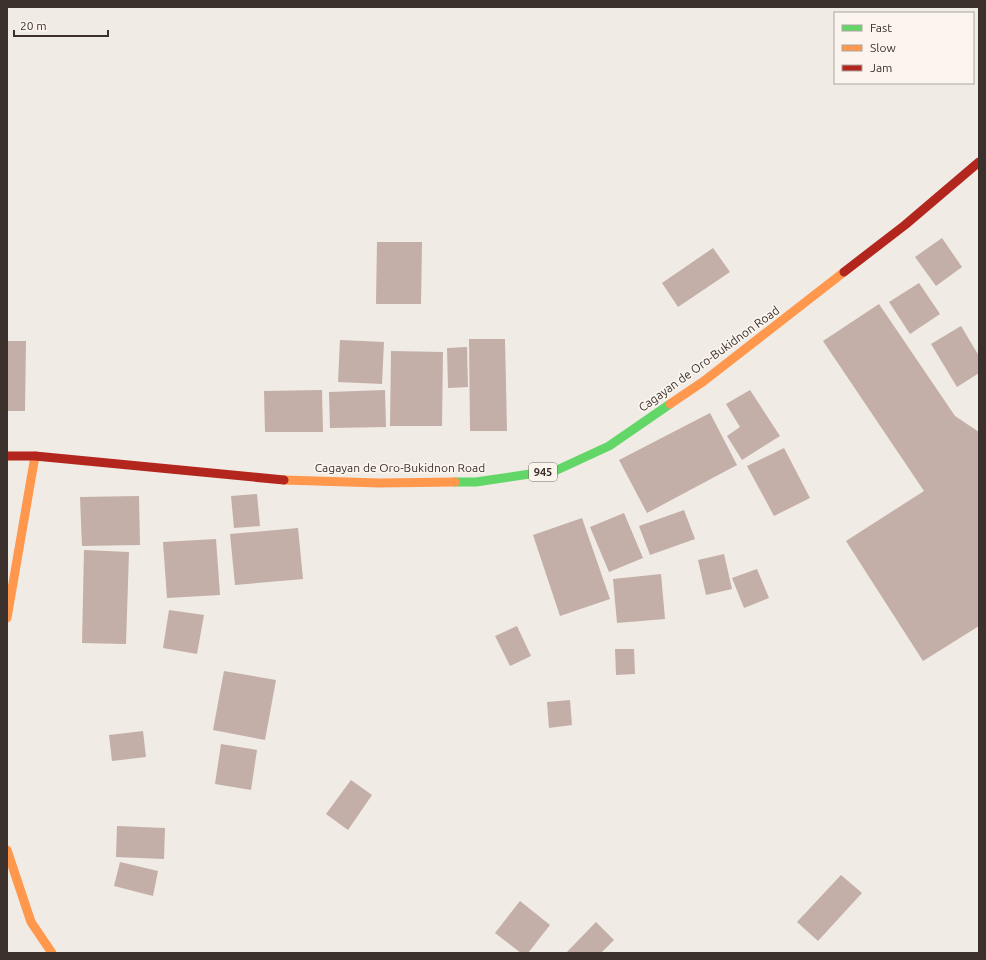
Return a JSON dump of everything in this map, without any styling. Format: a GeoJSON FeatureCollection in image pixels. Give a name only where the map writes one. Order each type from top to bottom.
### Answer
{"type":"FeatureCollection","features":[{"type":"Feature","properties":{"kind":"main road","name":"Cagayan de Oro-Bukidnon Road"},"geometry":{"type":"LineString","coordinates":[[7,456],[35,456],[284,480],[379,483],[476,482],[557,470],[609,446],[704,381],[905,225],[979,162]]}},
{"type":"Feature","properties":{"kind":"main road"},"geometry":{"type":"LineString","coordinates":[[7,618],[35,456]]}},
{"type":"Feature","properties":{"kind":"main road"},"geometry":{"type":"LineString","coordinates":[[7,850],[31,922],[52,953]]}},
{"type":"Feature","properties":{"kind":"building"},"geometry":{"type":"Polygon","coordinates":[[[942,238],[962,267],[936,286],[915,257],[942,238]]]}},
{"type":"Feature","properties":{"kind":"building"},"geometry":{"type":"Polygon","coordinates":[[[377,242],[422,242],[421,304],[376,304],[377,242]]]}},
{"type":"Feature","properties":{"kind":"building"},"geometry":{"type":"Polygon","coordinates":[[[713,248],[730,272],[678,307],[662,283],[713,248]]]}},
{"type":"Feature","properties":{"kind":"building"},"geometry":{"type":"Polygon","coordinates":[[[919,283],[940,314],[910,334],[889,302],[919,283]]]}},
{"type":"Feature","properties":{"kind":"building"},"geometry":{"type":"Polygon","coordinates":[[[879,304],[955,416],[979,432],[979,626],[923,661],[846,541],[924,491],[823,341],[879,304]]]}},
{"type":"Feature","properties":{"kind":"building"},"geometry":{"type":"Polygon","coordinates":[[[961,326],[979,356],[979,373],[957,387],[931,344],[961,326]]]}},
{"type":"Feature","properties":{"kind":"building"},"geometry":{"type":"Polygon","coordinates":[[[469,339],[505,339],[507,431],[470,431],[469,339]]]}},
{"type":"Feature","properties":{"kind":"building"},"geometry":{"type":"Polygon","coordinates":[[[340,340],[384,342],[382,384],[338,382],[340,340]]]}},
{"type":"Feature","properties":{"kind":"building"},"geometry":{"type":"Polygon","coordinates":[[[7,341],[26,341],[25,411],[7,411],[7,341]]]}},
{"type":"Feature","properties":{"kind":"building"},"geometry":{"type":"Polygon","coordinates":[[[467,347],[468,387],[448,388],[447,348],[467,347]]]}},
{"type":"Feature","properties":{"kind":"building"},"geometry":{"type":"Polygon","coordinates":[[[391,351],[443,352],[442,426],[390,426],[391,351]]]}},
{"type":"Feature","properties":{"kind":"building"},"geometry":{"type":"Polygon","coordinates":[[[322,390],[323,432],[265,432],[264,391],[322,390]]]}},
{"type":"Feature","properties":{"kind":"building"},"geometry":{"type":"Polygon","coordinates":[[[385,390],[386,427],[330,428],[329,392],[385,390]]]}},
{"type":"Feature","properties":{"kind":"building"},"geometry":{"type":"Polygon","coordinates":[[[750,390],[780,436],[742,460],[727,436],[740,427],[726,404],[750,390]]]}},
{"type":"Feature","properties":{"kind":"building"},"geometry":{"type":"Polygon","coordinates":[[[710,413],[737,465],[647,513],[619,460],[710,413]]]}},
{"type":"Feature","properties":{"kind":"building"},"geometry":{"type":"Polygon","coordinates":[[[784,448],[810,498],[774,516],[747,466],[784,448]]]}},
{"type":"Feature","properties":{"kind":"building"},"geometry":{"type":"Polygon","coordinates":[[[257,494],[260,526],[234,528],[231,496],[257,494]]]}},
{"type":"Feature","properties":{"kind":"building"},"geometry":{"type":"Polygon","coordinates":[[[139,496],[140,545],[82,546],[80,497],[139,496]]]}},
{"type":"Feature","properties":{"kind":"building"},"geometry":{"type":"Polygon","coordinates":[[[684,510],[695,539],[650,555],[639,526],[684,510]]]}},
{"type":"Feature","properties":{"kind":"building"},"geometry":{"type":"Polygon","coordinates":[[[624,513],[643,558],[609,572],[590,527],[624,513]]]}},
{"type":"Feature","properties":{"kind":"building"},"geometry":{"type":"Polygon","coordinates":[[[582,518],[610,599],[560,616],[533,535],[582,518]]]}},
{"type":"Feature","properties":{"kind":"building"},"geometry":{"type":"Polygon","coordinates":[[[298,528],[303,579],[235,585],[230,534],[298,528]]]}},
{"type":"Feature","properties":{"kind":"building"},"geometry":{"type":"Polygon","coordinates":[[[216,539],[220,595],[167,598],[163,542],[216,539]]]}},
{"type":"Feature","properties":{"kind":"building"},"geometry":{"type":"Polygon","coordinates":[[[84,550],[129,552],[126,644],[82,643],[84,550]]]}},
{"type":"Feature","properties":{"kind":"building"},"geometry":{"type":"Polygon","coordinates":[[[724,554],[732,589],[706,595],[698,560],[724,554]]]}},
{"type":"Feature","properties":{"kind":"building"},"geometry":{"type":"Polygon","coordinates":[[[757,569],[769,598],[744,608],[732,578],[757,569]]]}},
{"type":"Feature","properties":{"kind":"building"},"geometry":{"type":"Polygon","coordinates":[[[661,574],[665,619],[617,623],[613,579],[661,574]]]}},
{"type":"Feature","properties":{"kind":"building"},"geometry":{"type":"Polygon","coordinates":[[[169,610],[204,615],[197,654],[163,648],[169,610]]]}},
{"type":"Feature","properties":{"kind":"building"},"geometry":{"type":"Polygon","coordinates":[[[517,626],[531,656],[510,666],[495,636],[517,626]]]}},
{"type":"Feature","properties":{"kind":"building"},"geometry":{"type":"Polygon","coordinates":[[[615,649],[634,649],[635,674],[616,675],[615,649]]]}},
{"type":"Feature","properties":{"kind":"building"},"geometry":{"type":"Polygon","coordinates":[[[224,671],[276,680],[265,740],[213,730],[224,671]]]}},
{"type":"Feature","properties":{"kind":"building"},"geometry":{"type":"Polygon","coordinates":[[[570,700],[572,725],[549,728],[547,702],[570,700]]]}},
{"type":"Feature","properties":{"kind":"building"},"geometry":{"type":"Polygon","coordinates":[[[143,731],[146,757],[112,761],[109,735],[143,731]]]}},
{"type":"Feature","properties":{"kind":"building"},"geometry":{"type":"Polygon","coordinates":[[[221,744],[257,750],[251,790],[215,784],[221,744]]]}},
{"type":"Feature","properties":{"kind":"building"},"geometry":{"type":"Polygon","coordinates":[[[351,780],[372,795],[348,830],[326,814],[351,780]]]}},
{"type":"Feature","properties":{"kind":"building"},"geometry":{"type":"Polygon","coordinates":[[[117,826],[165,828],[164,859],[116,857],[117,826]]]}},
{"type":"Feature","properties":{"kind":"building"},"geometry":{"type":"Polygon","coordinates":[[[120,862],[158,871],[153,896],[114,886],[120,862]]]}},
{"type":"Feature","properties":{"kind":"building"},"geometry":{"type":"Polygon","coordinates":[[[841,875],[862,893],[818,941],[797,922],[841,875]]]}},
{"type":"Feature","properties":{"kind":"building"},"geometry":{"type":"Polygon","coordinates":[[[520,901],[550,925],[528,953],[521,953],[495,933],[520,901]]]}},
{"type":"Feature","properties":{"kind":"building"},"geometry":{"type":"Polygon","coordinates":[[[596,922],[614,940],[601,953],[566,953],[596,922]]]}},
{"type":"Feature","properties":{"kind":"traffic: fast"},"geometry":{"type":"LineString","coordinates":[[455,482],[476,482],[557,470],[609,446],[670,404]]}},
{"type":"Feature","properties":{"kind":"traffic: slow"},"geometry":{"type":"LineString","coordinates":[[670,404],[704,381],[844,272]]}},
{"type":"Feature","properties":{"kind":"traffic: slow"},"geometry":{"type":"LineString","coordinates":[[7,618],[35,456]]}},
{"type":"Feature","properties":{"kind":"traffic: slow"},"geometry":{"type":"LineString","coordinates":[[284,480],[379,483],[455,482]]}},
{"type":"Feature","properties":{"kind":"traffic: slow"},"geometry":{"type":"LineString","coordinates":[[7,850],[31,922],[52,953]]}},
{"type":"Feature","properties":{"kind":"traffic: jam"},"geometry":{"type":"LineString","coordinates":[[844,272],[905,225],[979,162]]}},
{"type":"Feature","properties":{"kind":"traffic: jam"},"geometry":{"type":"LineString","coordinates":[[7,456],[35,456],[284,480]]}}]}
